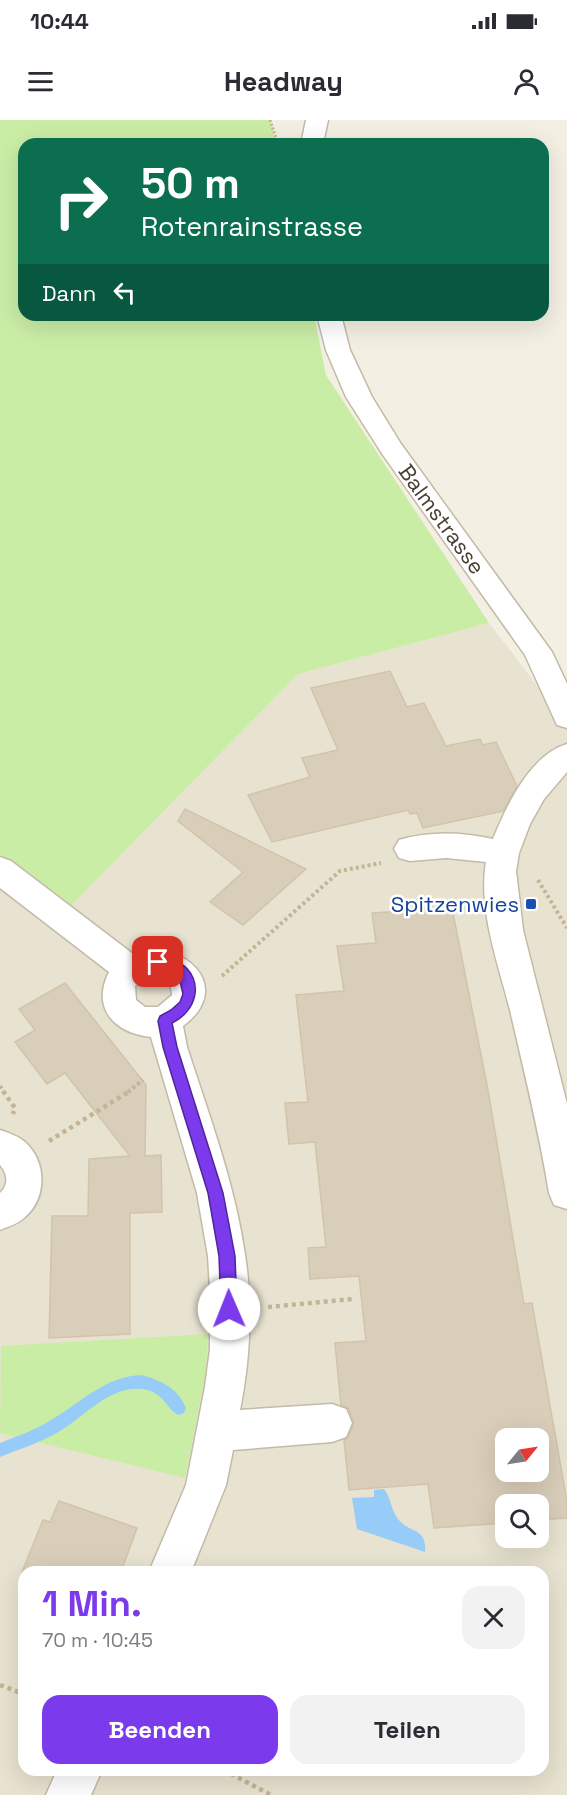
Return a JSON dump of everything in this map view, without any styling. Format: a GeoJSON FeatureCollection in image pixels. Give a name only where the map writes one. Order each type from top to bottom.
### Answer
{"type":"FeatureCollection","features":[{"type":"Feature","properties":{"kind":"street"},"geometry":{"type":"LineString","coordinates":[[313,138],[317,120]]}},
{"type":"Feature","properties":{"kind":"street","name":"Balmstrasse"},"geometry":{"type":"LineString","coordinates":[[331,321],[338,350],[359,397],[392,449],[538,652],[567,717]]}},
{"type":"Feature","properties":{"kind":"street"},"geometry":{"type":"LineString","coordinates":[[567,755],[544,775],[524,806],[504,854],[500,873],[502,900],[559,1143],[567,1193]]}},
{"type":"Feature","properties":{"kind":"street"},"geometry":{"type":"LineString","coordinates":[[410,849],[445,844],[478,847],[504,854]]}},
{"type":"Feature","properties":{"kind":"street"},"geometry":{"type":"LineString","coordinates":[[0,870],[130,970]]}},
{"type":"Feature","properties":{"kind":"street"},"geometry":{"type":"LineString","coordinates":[[167,1034],[129,1016],[118,1003],[117,988],[125,974],[140,964],[158,962],[175,967],[186,979],[190,994],[167,1034],[215,1193],[227,1256],[229,1349],[225,1387],[206,1485],[172,1566]]}},
{"type":"Feature","properties":{"kind":"street"},"geometry":{"type":"LineString","coordinates":[[0,1213],[7,1211],[22,1195],[26,1176],[10,1152]]}},
{"type":"Feature","properties":{"kind":"street"},"geometry":{"type":"LineString","coordinates":[[215,1432],[332,1423]]}},
{"type":"Feature","properties":{"kind":"street"},"geometry":{"type":"LineString","coordinates":[[68,1795],[77,1776]]}},
{"type":"Feature","properties":{"kind":"path"},"geometry":{"type":"LineString","coordinates":[[270,120],[276,138]]}},
{"type":"Feature","properties":{"kind":"path"},"geometry":{"type":"LineString","coordinates":[[190,994],[207,989],[340,871],[397,860],[410,849]]}},
{"type":"Feature","properties":{"kind":"path"},"geometry":{"type":"LineString","coordinates":[[534,877],[539,881],[567,928]]}},
{"type":"Feature","properties":{"kind":"path"},"geometry":{"type":"LineString","coordinates":[[10,1152],[138,1086],[167,1034]]}},
{"type":"Feature","properties":{"kind":"path"},"geometry":{"type":"LineString","coordinates":[[267,1317],[266,1307],[353,1299]]}},
{"type":"Feature","properties":{"kind":"path"},"geometry":{"type":"LineString","coordinates":[[0,1685],[18,1692]]}},
{"type":"Feature","properties":{"kind":"path"},"geometry":{"type":"LineString","coordinates":[[235,1776],[271,1795]]}},
{"type":"Feature","properties":{"kind":"shaded area"},"geometry":{"type":"Polygon","coordinates":[[[489,623],[567,724],[567,1795],[0,1795],[0,861],[65,912],[298,674],[489,623]]]}},
{"type":"Feature","properties":{"kind":"green space"},"geometry":{"type":"Polygon","coordinates":[[[0,120],[270,120],[274,138],[18,138],[18,321],[315,321],[326,375],[489,623],[298,674],[65,912],[0,861],[0,120]]]}},
{"type":"Feature","properties":{"kind":"green space"},"geometry":{"type":"Polygon","coordinates":[[[208,1334],[206,1372],[185,1478],[0,1433],[1,1346],[208,1334]]]}},
{"type":"Feature","properties":{"kind":"water"},"geometry":{"type":"Polygon","coordinates":[[[384,1489],[398,1519],[423,1538],[425,1552],[357,1529],[352,1498],[374,1497],[374,1490],[384,1489]]]}},
{"type":"Feature","properties":{"kind":"building"},"geometry":{"type":"Polygon","coordinates":[[[390,671],[407,707],[424,703],[446,746],[480,739],[483,745],[496,742],[517,786],[503,811],[423,828],[417,813],[410,814],[408,810],[272,842],[248,795],[310,777],[302,758],[338,750],[311,688],[390,671]]]}},
{"type":"Feature","properties":{"kind":"building"},"geometry":{"type":"Polygon","coordinates":[[[185,809],[306,869],[243,925],[210,902],[243,872],[178,821],[185,809]]]}},
{"type":"Feature","properties":{"kind":"building"},"geometry":{"type":"Polygon","coordinates":[[[452,908],[488,1090],[524,1304],[532,1303],[567,1502],[567,1518],[549,1519],[549,1494],[495,1494],[495,1524],[434,1528],[428,1484],[349,1490],[344,1440],[348,1438],[354,1422],[348,1408],[341,1405],[335,1343],[366,1341],[359,1276],[310,1279],[308,1248],[326,1247],[315,1142],[289,1144],[285,1103],[308,1102],[296,995],[344,991],[337,946],[376,943],[372,913],[452,908]]]}},
{"type":"Feature","properties":{"kind":"building"},"geometry":{"type":"Polygon","coordinates":[[[65,983],[146,1085],[145,1156],[161,1155],[162,1212],[130,1213],[130,1334],[49,1338],[52,1216],[88,1216],[89,1159],[130,1156],[65,1073],[47,1084],[15,1042],[35,1030],[19,1009],[65,983]]]}},
{"type":"Feature","properties":{"kind":"building"},"geometry":{"type":"Polygon","coordinates":[[[59,1501],[137,1528],[123,1566],[24,1566],[43,1520],[50,1522],[59,1501]]]}},
{"type":"Feature","properties":{"kind":"waterway"},"geometry":{"type":"LineString","coordinates":[[0,1450],[55,1426],[116,1386],[142,1382],[156,1386],[170,1395],[179,1408]]}},
{"type":"Feature","properties":{"kind":"place","name":"Spitzenwies"},"geometry":{"type":"Point","coordinates":[531,904]}},
{"type":"Feature","properties":{"kind":"route"},"geometry":{"type":"LineString","coordinates":[[158,962],[175,967],[186,979],[190,994],[185,1005],[176,1015],[165,1021],[170,1047],[204,1154],[222,1224],[227,1256],[229,1309]]}}]}
